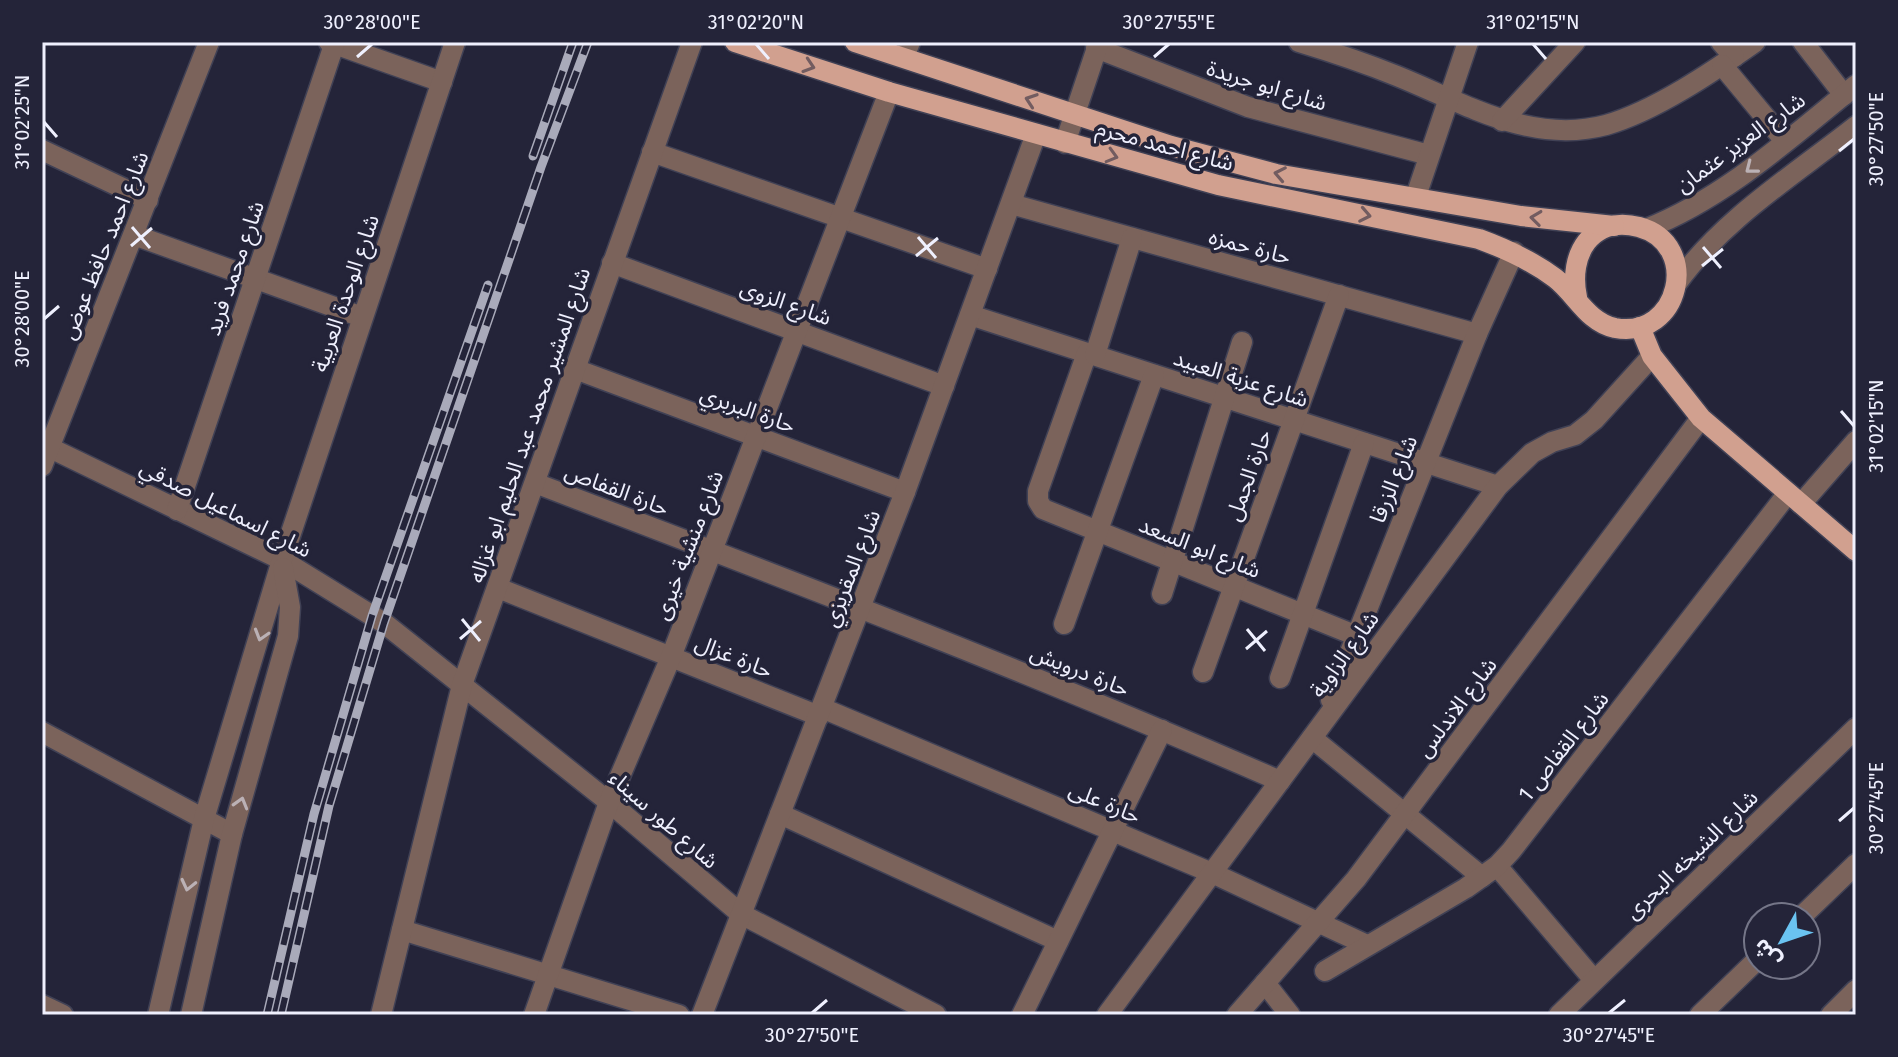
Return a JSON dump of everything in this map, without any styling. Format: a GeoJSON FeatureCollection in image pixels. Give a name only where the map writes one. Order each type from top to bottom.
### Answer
{"type":"FeatureCollection","features":[{"type":"Feature","properties":{"kind":"main road","name":"شارع احمد محرم"},"geometry":{"type":"LineString","coordinates":[[735,42],[889,92],[1218,185],[1479,239],[1514,252],[1537,265],[1577,297]]}},
{"type":"Feature","properties":{"kind":"main road","name":"شارع احمد محرم"},"geometry":{"type":"LineString","coordinates":[[855,42],[907,50],[1074,115],[1171,146],[1276,174],[1521,216],[1614,226]]}},
{"type":"Feature","properties":{"kind":"main road"},"geometry":{"type":"LineString","coordinates":[[1630,225],[1657,236],[1673,257],[1677,283],[1665,311],[1640,327],[1610,327],[1596,321],[1577,297],[1573,279],[1575,261],[1583,245],[1597,232],[1630,225]]}},
{"type":"Feature","properties":{"kind":"main road"},"geometry":{"type":"LineString","coordinates":[[1640,327],[1652,356],[1701,418],[1856,550]]}},
{"type":"Feature","properties":{"kind":"street","name":"شارع احمد حافظ عوض"},"geometry":{"type":"LineString","coordinates":[[45,453],[209,42]]}},
{"type":"Feature","properties":{"kind":"street","name":"شارع الوحدة العربية"},"geometry":{"type":"LineString","coordinates":[[158,1015],[204,819],[282,560],[455,42]]}},
{"type":"Feature","properties":{"kind":"street","name":"شارع المشير محمد عبد الحليم ابو غزاله"},"geometry":{"type":"LineString","coordinates":[[381,1015],[462,685],[692,42]]}},
{"type":"Feature","properties":{"kind":"street"},"geometry":{"type":"LineString","coordinates":[[1299,42],[1360,62],[1502,121],[1536,128],[1571,129],[1606,125],[1682,89],[1726,55],[1755,42]]}},
{"type":"Feature","properties":{"kind":"street"},"geometry":{"type":"LineString","coordinates":[[1416,196],[1468,42]]}},
{"type":"Feature","properties":{"kind":"street"},"geometry":{"type":"LineString","coordinates":[[1502,121],[1575,42]]}},
{"type":"Feature","properties":{"kind":"street"},"geometry":{"type":"LineString","coordinates":[[1803,42],[1850,90]]}},
{"type":"Feature","properties":{"kind":"street"},"geometry":{"type":"LineString","coordinates":[[333,43],[442,82]]}},
{"type":"Feature","properties":{"kind":"street","name":"شارع محمد فريد"},"geometry":{"type":"LineString","coordinates":[[177,510],[333,43]]}},
{"type":"Feature","properties":{"kind":"street"},"geometry":{"type":"LineString","coordinates":[[1065,143],[1098,45]]}},
{"type":"Feature","properties":{"kind":"street","name":"شارع ابو جريدة"},"geometry":{"type":"LineString","coordinates":[[1098,45],[1204,92],[1248,107],[1429,155]]}},
{"type":"Feature","properties":{"kind":"street"},"geometry":{"type":"LineString","coordinates":[[1726,55],[1785,141]]}},
{"type":"Feature","properties":{"kind":"street","name":"شارع العزيز عثمان"},"geometry":{"type":"LineString","coordinates":[[1646,229],[1699,205],[1850,90]]}},
{"type":"Feature","properties":{"kind":"street","name":"شارع منشية خيرى"},"geometry":{"type":"LineString","coordinates":[[534,1015],[609,802],[671,657],[889,92]]}},
{"type":"Feature","properties":{"kind":"street"},"geometry":{"type":"LineString","coordinates":[[1677,283],[1696,257],[1718,235],[1856,126]]}},
{"type":"Feature","properties":{"kind":"street","name":"شارع المقريزي"},"geometry":{"type":"LineString","coordinates":[[702,1015],[905,492],[1036,134]]}},
{"type":"Feature","properties":{"kind":"street"},"geometry":{"type":"LineString","coordinates":[[42,150],[148,200]]}},
{"type":"Feature","properties":{"kind":"street"},"geometry":{"type":"LineString","coordinates":[[652,152],[987,269]]}},
{"type":"Feature","properties":{"kind":"street","name":"حارة حمزه"},"geometry":{"type":"LineString","coordinates":[[1011,204],[1477,334]]}},
{"type":"Feature","properties":{"kind":"street"},"geometry":{"type":"LineString","coordinates":[[134,235],[362,317]]}},
{"type":"Feature","properties":{"kind":"street"},"geometry":{"type":"LineString","coordinates":[[1091,354],[1132,238]]}},
{"type":"Feature","properties":{"kind":"street","name":"شارع الزرقا"},"geometry":{"type":"LineString","coordinates":[[1317,732],[1477,334],[1514,252]]}},
{"type":"Feature","properties":{"kind":"street","name":"شارع الزوى"},"geometry":{"type":"LineString","coordinates":[[612,263],[944,386]]}},
{"type":"Feature","properties":{"kind":"street","name":"حارة الجمل"},"geometry":{"type":"LineString","coordinates":[[1203,672],[1339,295]]}},
{"type":"Feature","properties":{"kind":"street","name":"شارع عزبة العبيد"},"geometry":{"type":"LineString","coordinates":[[970,315],[1498,486]]}},
{"type":"Feature","properties":{"kind":"street"},"geometry":{"type":"LineString","coordinates":[[1162,594],[1242,342]]}},
{"type":"Feature","properties":{"kind":"street","name":"شارع ابو السعد"},"geometry":{"type":"LineString","coordinates":[[1091,354],[1038,491],[1038,501],[1043,509],[1357,636]]}},
{"type":"Feature","properties":{"kind":"street","name":"شارع الزاوية"},"geometry":{"type":"LineString","coordinates":[[1107,1015],[1498,486],[1532,453],[1552,442],[1575,435],[1594,420],[1652,356]]}},
{"type":"Feature","properties":{"kind":"street","name":"حارة البربري"},"geometry":{"type":"LineString","coordinates":[[575,369],[905,492]]}},
{"type":"Feature","properties":{"kind":"street"},"geometry":{"type":"LineString","coordinates":[[1064,624],[1154,375]]}},
{"type":"Feature","properties":{"kind":"street","name":"شارع الاندلس"},"geometry":{"type":"LineString","coordinates":[[1237,1015],[1321,922],[1405,815],[1701,418]]}},
{"type":"Feature","properties":{"kind":"street","name":"شارع القفاص 1"},"geometry":{"type":"LineString","coordinates":[[1325,971],[1489,872],[1525,834],[1794,499],[1856,441]]}},
{"type":"Feature","properties":{"kind":"street"},"geometry":{"type":"LineString","coordinates":[[1280,678],[1364,443]]}},
{"type":"Feature","properties":{"kind":"street","name":"شارع اسماعيل صدقي"},"geometry":{"type":"LineString","coordinates":[[45,453],[282,560],[384,623]]}},
{"type":"Feature","properties":{"kind":"street","name":"حارة القفاص"},"geometry":{"type":"LineString","coordinates":[[535,483],[861,607]]}},
{"type":"Feature","properties":{"kind":"street","name":"شارع الوحدة العربية"},"geometry":{"type":"LineString","coordinates":[[191,1015],[232,834],[288,636],[290,607],[282,560]]}},
{"type":"Feature","properties":{"kind":"street","name":"حارة غزال"},"geometry":{"type":"LineString","coordinates":[[498,588],[671,657],[821,712]]}},
{"type":"Feature","properties":{"kind":"street","name":"حارة درويش"},"geometry":{"type":"LineString","coordinates":[[861,607],[1280,781]]}},
{"type":"Feature","properties":{"kind":"street","name":"شارع طور سيناء"},"geometry":{"type":"LineString","coordinates":[[384,623],[609,802],[741,914],[936,1015]]}},
{"type":"Feature","properties":{"kind":"street","name":"حارة على"},"geometry":{"type":"LineString","coordinates":[[821,712],[1212,873],[1367,945]]}},
{"type":"Feature","properties":{"kind":"street","name":"شارع الشيخه البحرى"},"geometry":{"type":"LineString","coordinates":[[1559,1015],[1856,728]]}},
{"type":"Feature","properties":{"kind":"street"},"geometry":{"type":"LineString","coordinates":[[1022,1015],[1162,730]]}},
{"type":"Feature","properties":{"kind":"street"},"geometry":{"type":"LineString","coordinates":[[42,732],[232,834]]}},
{"type":"Feature","properties":{"kind":"street"},"geometry":{"type":"LineString","coordinates":[[1317,732],[1405,815],[1489,872],[1594,980]]}},
{"type":"Feature","properties":{"kind":"street"},"geometry":{"type":"LineString","coordinates":[[780,814],[1058,941]]}},
{"type":"Feature","properties":{"kind":"street"},"geometry":{"type":"LineString","coordinates":[[1818,901],[1856,864]]}},
{"type":"Feature","properties":{"kind":"street"},"geometry":{"type":"LineString","coordinates":[[402,930],[679,1015]]}},
{"type":"Feature","properties":{"kind":"street"},"geometry":{"type":"LineString","coordinates":[[1700,1015],[1742,974]]}},
{"type":"Feature","properties":{"kind":"street"},"geometry":{"type":"LineString","coordinates":[[1265,983],[1290,1015]]}},
{"type":"Feature","properties":{"kind":"street"},"geometry":{"type":"LineString","coordinates":[[1831,1015],[1856,990]]}},
{"type":"Feature","properties":{"kind":"street"},"geometry":{"type":"LineString","coordinates":[[42,1005],[63,1015]]}},
{"type":"Feature","properties":{"kind":"railway"},"geometry":{"type":"LineString","coordinates":[[533,156],[573,42]]}},
{"type":"Feature","properties":{"kind":"railway"},"geometry":{"type":"LineString","coordinates":[[281,1015],[329,806],[384,623],[541,167],[588,42]]}},
{"type":"Feature","properties":{"kind":"railway"},"geometry":{"type":"LineString","coordinates":[[267,1015],[314,814],[372,616],[488,285]]}}]}
